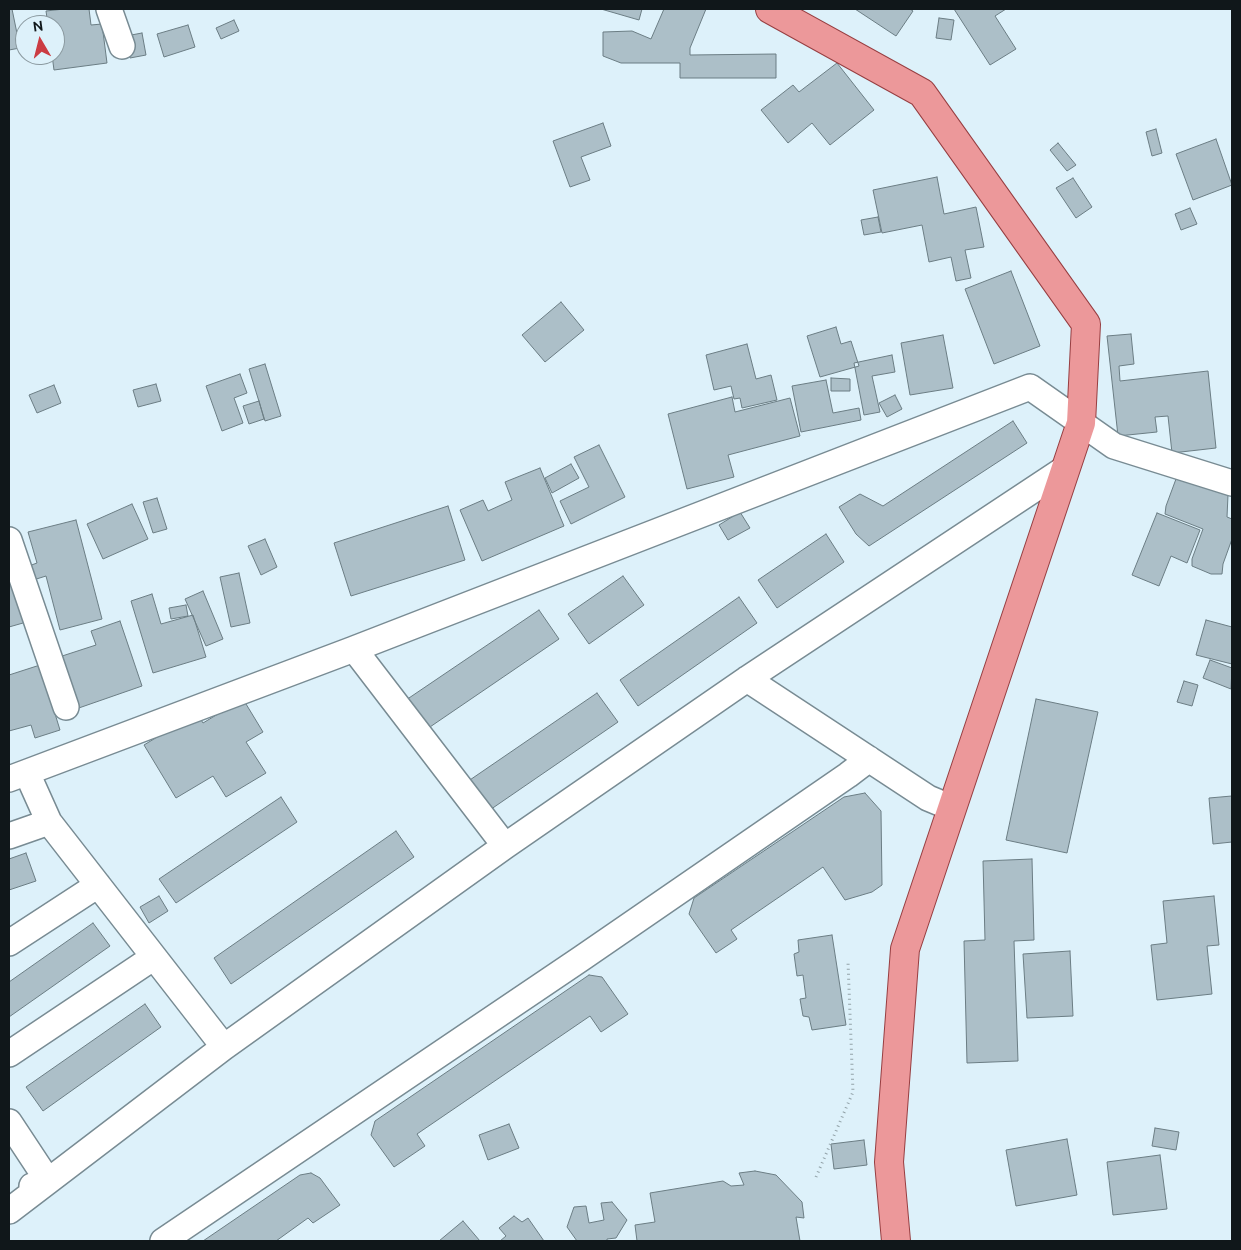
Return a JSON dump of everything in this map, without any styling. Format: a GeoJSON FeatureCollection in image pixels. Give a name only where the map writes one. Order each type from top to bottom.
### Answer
{"type":"FeatureCollection","features":[{"type":"Feature","properties":{"kind":"main road"},"geometry":{"type":"LineString","coordinates":[[770,9],[922,93],[1086,324],[1081,423],[905,949],[889,1162],[896,1241]]}},
{"type":"Feature","properties":{"kind":"street"},"geometry":{"type":"LineString","coordinates":[[109,9],[122,46]]}},
{"type":"Feature","properties":{"kind":"street"},"geometry":{"type":"LineString","coordinates":[[224,1047],[49,822],[18,776],[1030,387],[1114,446],[1232,483]]}},
{"type":"Feature","properties":{"kind":"street"},"geometry":{"type":"LineString","coordinates":[[9,1211],[224,1047],[505,846],[747,679],[1066,468]]}},
{"type":"Feature","properties":{"kind":"street"},"geometry":{"type":"LineString","coordinates":[[9,540],[13,566],[66,707]]}},
{"type":"Feature","properties":{"kind":"street"},"geometry":{"type":"LineString","coordinates":[[354,648],[505,846]]}},
{"type":"Feature","properties":{"kind":"street"},"geometry":{"type":"LineString","coordinates":[[747,679],[928,798],[952,808]]}},
{"type":"Feature","properties":{"kind":"street"},"geometry":{"type":"LineString","coordinates":[[163,1241],[590,952],[869,759]]}},
{"type":"Feature","properties":{"kind":"street"},"geometry":{"type":"LineString","coordinates":[[9,836],[49,822]]}},
{"type":"Feature","properties":{"kind":"street"},"geometry":{"type":"LineString","coordinates":[[9,943],[98,885]]}},
{"type":"Feature","properties":{"kind":"street"},"geometry":{"type":"LineString","coordinates":[[9,1054],[154,957]]}},
{"type":"Feature","properties":{"kind":"street"},"geometry":{"type":"LineString","coordinates":[[9,1122],[48,1181]]}},
{"type":"Feature","properties":{"kind":"street"},"geometry":{"type":"LineString","coordinates":[[9,1195],[48,1181]]}},
{"type":"Feature","properties":{"kind":"path"},"geometry":{"type":"LineString","coordinates":[[816,1177],[852,1092],[848,962]]}},
{"type":"Feature","properties":{"kind":"building"},"geometry":{"type":"Polygon","coordinates":[[[12,9],[15,24],[15,49],[9,50],[9,10],[12,9]]]}},
{"type":"Feature","properties":{"kind":"building"},"geometry":{"type":"Polygon","coordinates":[[[89,9],[91,25],[102,24],[107,63],[54,70],[53,65],[65,65],[65,15],[47,15],[46,11],[89,9]]]}},
{"type":"Feature","properties":{"kind":"building"},"geometry":{"type":"Polygon","coordinates":[[[601,9],[642,9],[639,20],[601,9]]]}},
{"type":"Feature","properties":{"kind":"building"},"geometry":{"type":"Polygon","coordinates":[[[664,9],[706,9],[690,48],[690,55],[776,54],[776,78],[680,78],[680,63],[621,63],[603,56],[603,32],[632,31],[651,39],[664,9]]]}},
{"type":"Feature","properties":{"kind":"building"},"geometry":{"type":"Polygon","coordinates":[[[855,9],[910,9],[913,11],[896,36],[855,9]]]}},
{"type":"Feature","properties":{"kind":"building"},"geometry":{"type":"Polygon","coordinates":[[[954,9],[1006,9],[995,16],[1016,49],[990,65],[954,9]]]}},
{"type":"Feature","properties":{"kind":"building"},"geometry":{"type":"Polygon","coordinates":[[[939,18],[954,20],[951,40],[936,38],[939,18]]]}},
{"type":"Feature","properties":{"kind":"building"},"geometry":{"type":"Polygon","coordinates":[[[234,20],[239,31],[221,39],[216,28],[234,20]]]}},
{"type":"Feature","properties":{"kind":"building"},"geometry":{"type":"Polygon","coordinates":[[[188,25],[195,47],[164,57],[157,34],[188,25]]]}},
{"type":"Feature","properties":{"kind":"building"},"geometry":{"type":"Polygon","coordinates":[[[142,33],[146,55],[130,58],[126,36],[142,33]]]}},
{"type":"Feature","properties":{"kind":"building"},"geometry":{"type":"Polygon","coordinates":[[[837,63],[874,110],[830,145],[812,123],[788,143],[761,110],[793,85],[799,92],[837,63]]]}},
{"type":"Feature","properties":{"kind":"building"},"geometry":{"type":"Polygon","coordinates":[[[603,123],[611,146],[581,157],[590,180],[570,187],[553,141],[603,123]]]}},
{"type":"Feature","properties":{"kind":"building"},"geometry":{"type":"Polygon","coordinates":[[[1156,129],[1162,153],[1152,156],[1146,132],[1156,129]]]}},
{"type":"Feature","properties":{"kind":"building"},"geometry":{"type":"Polygon","coordinates":[[[1216,139],[1232,185],[1193,200],[1176,154],[1216,139]]]}},
{"type":"Feature","properties":{"kind":"building"},"geometry":{"type":"Polygon","coordinates":[[[1058,143],[1076,165],[1067,171],[1050,150],[1058,143]]]}},
{"type":"Feature","properties":{"kind":"building"},"geometry":{"type":"Polygon","coordinates":[[[937,177],[944,214],[976,207],[984,247],[965,250],[971,278],[956,281],[951,257],[929,262],[922,225],[882,233],[873,190],[937,177]]]}},
{"type":"Feature","properties":{"kind":"building"},"geometry":{"type":"Polygon","coordinates":[[[1073,178],[1092,207],[1076,218],[1056,188],[1073,178]]]}},
{"type":"Feature","properties":{"kind":"building"},"geometry":{"type":"Polygon","coordinates":[[[1190,208],[1197,224],[1181,230],[1175,214],[1190,208]]]}},
{"type":"Feature","properties":{"kind":"building"},"geometry":{"type":"Polygon","coordinates":[[[878,217],[881,232],[864,235],[861,220],[878,217]]]}},
{"type":"Feature","properties":{"kind":"building"},"geometry":{"type":"Polygon","coordinates":[[[1011,271],[1040,346],[994,364],[965,289],[1011,271]]]}},
{"type":"Feature","properties":{"kind":"building"},"geometry":{"type":"Polygon","coordinates":[[[561,302],[584,330],[545,362],[522,335],[561,302]]]}},
{"type":"Feature","properties":{"kind":"building"},"geometry":{"type":"Polygon","coordinates":[[[836,327],[841,344],[851,341],[859,366],[820,377],[807,336],[836,327]]]}},
{"type":"Feature","properties":{"kind":"building"},"geometry":{"type":"Polygon","coordinates":[[[1131,334],[1134,364],[1119,366],[1120,381],[1208,371],[1216,448],[1172,453],[1168,416],[1155,417],[1157,432],[1118,436],[1107,336],[1131,334]]]}},
{"type":"Feature","properties":{"kind":"building"},"geometry":{"type":"Polygon","coordinates":[[[943,335],[953,388],[910,395],[901,343],[943,335]]]}},
{"type":"Feature","properties":{"kind":"building"},"geometry":{"type":"Polygon","coordinates":[[[747,344],[756,379],[771,375],[777,400],[742,408],[740,398],[734,399],[731,386],[714,390],[706,355],[747,344]]]}},
{"type":"Feature","properties":{"kind":"building"},"geometry":{"type":"Polygon","coordinates":[[[892,355],[895,372],[872,376],[880,412],[864,415],[854,363],[892,355]]]}},
{"type":"Feature","properties":{"kind":"building"},"geometry":{"type":"Polygon","coordinates":[[[265,364],[281,416],[265,421],[249,369],[265,364]]]}},
{"type":"Feature","properties":{"kind":"building"},"geometry":{"type":"Polygon","coordinates":[[[240,374],[247,393],[234,398],[243,423],[222,431],[206,386],[240,374]]]}},
{"type":"Feature","properties":{"kind":"building"},"geometry":{"type":"Polygon","coordinates":[[[831,378],[850,379],[850,391],[831,391],[831,378]]]}},
{"type":"Feature","properties":{"kind":"building"},"geometry":{"type":"Polygon","coordinates":[[[826,380],[833,413],[859,408],[861,420],[801,432],[792,386],[826,380]]]}},
{"type":"Feature","properties":{"kind":"building"},"geometry":{"type":"Polygon","coordinates":[[[156,384],[161,401],[138,407],[133,390],[156,384]]]}},
{"type":"Feature","properties":{"kind":"building"},"geometry":{"type":"Polygon","coordinates":[[[54,385],[61,403],[37,413],[29,395],[54,385]]]}},
{"type":"Feature","properties":{"kind":"building"},"geometry":{"type":"Polygon","coordinates":[[[895,395],[902,409],[887,417],[879,403],[895,395]]]}},
{"type":"Feature","properties":{"kind":"building"},"geometry":{"type":"Polygon","coordinates":[[[732,397],[735,412],[790,398],[800,436],[728,455],[734,477],[687,489],[668,414],[732,397]]]}},
{"type":"Feature","properties":{"kind":"building"},"geometry":{"type":"Polygon","coordinates":[[[259,401],[264,419],[249,424],[243,406],[259,401]]]}},
{"type":"Feature","properties":{"kind":"building"},"geometry":{"type":"Polygon","coordinates":[[[1013,421],[1027,443],[869,546],[856,534],[839,507],[860,494],[883,506],[1013,421]]]}},
{"type":"Feature","properties":{"kind":"building"},"geometry":{"type":"Polygon","coordinates":[[[599,445],[625,497],[571,524],[560,501],[589,487],[574,457],[599,445]]]}},
{"type":"Feature","properties":{"kind":"building"},"geometry":{"type":"Polygon","coordinates":[[[571,464],[579,478],[552,493],[545,478],[571,464]]]}},
{"type":"Feature","properties":{"kind":"building"},"geometry":{"type":"Polygon","coordinates":[[[540,468],[564,526],[482,561],[460,510],[483,500],[488,511],[512,500],[505,482],[540,468]]]}},
{"type":"Feature","properties":{"kind":"building"},"geometry":{"type":"Polygon","coordinates":[[[1176,479],[1187,480],[1228,495],[1227,517],[1232,519],[1232,539],[1223,564],[1222,574],[1211,574],[1192,566],[1192,559],[1203,529],[1165,514],[1176,479]]]}},
{"type":"Feature","properties":{"kind":"building"},"geometry":{"type":"Polygon","coordinates":[[[157,498],[167,529],[153,533],[143,502],[157,498]]]}},
{"type":"Feature","properties":{"kind":"building"},"geometry":{"type":"Polygon","coordinates":[[[132,504],[148,539],[103,559],[87,524],[132,504]]]}},
{"type":"Feature","properties":{"kind":"building"},"geometry":{"type":"Polygon","coordinates":[[[448,506],[465,560],[351,596],[334,543],[448,506]]]}},
{"type":"Feature","properties":{"kind":"building"},"geometry":{"type":"Polygon","coordinates":[[[740,512],[750,528],[728,540],[719,525],[740,512]]]}},
{"type":"Feature","properties":{"kind":"building"},"geometry":{"type":"Polygon","coordinates":[[[1157,513],[1200,530],[1187,563],[1171,556],[1159,586],[1132,575],[1157,513]]]}},
{"type":"Feature","properties":{"kind":"building"},"geometry":{"type":"Polygon","coordinates":[[[76,520],[102,619],[60,630],[46,576],[30,581],[26,567],[37,563],[28,532],[76,520]]]}},
{"type":"Feature","properties":{"kind":"building"},"geometry":{"type":"Polygon","coordinates":[[[826,534],[844,562],[777,608],[758,580],[826,534]]]}},
{"type":"Feature","properties":{"kind":"building"},"geometry":{"type":"Polygon","coordinates":[[[265,539],[277,567],[261,575],[248,546],[265,539]]]}},
{"type":"Feature","properties":{"kind":"building"},"geometry":{"type":"Polygon","coordinates":[[[239,573],[250,623],[231,627],[220,577],[239,573]]]}},
{"type":"Feature","properties":{"kind":"building"},"geometry":{"type":"Polygon","coordinates":[[[9,575],[30,621],[9,627],[9,575]]]}},
{"type":"Feature","properties":{"kind":"building"},"geometry":{"type":"Polygon","coordinates":[[[623,576],[644,605],[589,644],[568,614],[623,576]]]}},
{"type":"Feature","properties":{"kind":"building"},"geometry":{"type":"Polygon","coordinates":[[[203,591],[223,639],[206,646],[185,599],[203,591]]]}},
{"type":"Feature","properties":{"kind":"building"},"geometry":{"type":"Polygon","coordinates":[[[152,594],[161,624],[193,615],[206,657],[153,673],[131,601],[152,594]]]}},
{"type":"Feature","properties":{"kind":"building"},"geometry":{"type":"Polygon","coordinates":[[[739,597],[757,623],[638,706],[620,680],[739,597]]]}},
{"type":"Feature","properties":{"kind":"building"},"geometry":{"type":"Polygon","coordinates":[[[186,605],[188,616],[171,619],[169,608],[186,605]]]}},
{"type":"Feature","properties":{"kind":"building"},"geometry":{"type":"Polygon","coordinates":[[[539,610],[559,639],[427,729],[406,700],[539,610]]]}},
{"type":"Feature","properties":{"kind":"building"},"geometry":{"type":"Polygon","coordinates":[[[1206,620],[1232,627],[1232,664],[1196,655],[1206,620]]]}},
{"type":"Feature","properties":{"kind":"building"},"geometry":{"type":"Polygon","coordinates":[[[120,621],[142,686],[73,710],[56,658],[96,645],[91,631],[120,621]]]}},
{"type":"Feature","properties":{"kind":"building"},"geometry":{"type":"Polygon","coordinates":[[[1210,660],[1232,668],[1231,689],[1203,678],[1210,660]]]}},
{"type":"Feature","properties":{"kind":"building"},"geometry":{"type":"Polygon","coordinates":[[[40,665],[60,730],[35,738],[31,725],[9,731],[9,675],[40,665]]]}},
{"type":"Feature","properties":{"kind":"building"},"geometry":{"type":"Polygon","coordinates":[[[1184,681],[1198,685],[1192,706],[1177,702],[1184,681]]]}},
{"type":"Feature","properties":{"kind":"building"},"geometry":{"type":"Polygon","coordinates":[[[597,693],[618,722],[484,814],[464,784],[597,693]]]}},
{"type":"Feature","properties":{"kind":"building"},"geometry":{"type":"Polygon","coordinates":[[[243,699],[263,732],[246,742],[266,773],[226,797],[213,776],[176,798],[144,745],[197,713],[203,723],[243,699]]]}},
{"type":"Feature","properties":{"kind":"building"},"geometry":{"type":"Polygon","coordinates":[[[1036,699],[1098,712],[1067,853],[1006,840],[1036,699]]]}},
{"type":"Feature","properties":{"kind":"building"},"geometry":{"type":"Polygon","coordinates":[[[865,793],[881,811],[882,885],[872,892],[845,900],[823,867],[731,930],[737,939],[716,953],[689,914],[694,898],[844,797],[865,793]]]}},
{"type":"Feature","properties":{"kind":"building"},"geometry":{"type":"Polygon","coordinates":[[[1232,796],[1232,842],[1213,844],[1209,798],[1232,796]]]}},
{"type":"Feature","properties":{"kind":"building"},"geometry":{"type":"Polygon","coordinates":[[[281,797],[297,822],[176,903],[159,879],[281,797]]]}},
{"type":"Feature","properties":{"kind":"building"},"geometry":{"type":"Polygon","coordinates":[[[396,831],[414,857],[231,984],[214,958],[396,831]]]}},
{"type":"Feature","properties":{"kind":"building"},"geometry":{"type":"Polygon","coordinates":[[[26,853],[36,881],[9,890],[9,859],[26,853]]]}},
{"type":"Feature","properties":{"kind":"building"},"geometry":{"type":"Polygon","coordinates":[[[1032,859],[1034,940],[1014,941],[1018,1061],[967,1063],[964,941],[985,940],[983,861],[1032,859]]]}},
{"type":"Feature","properties":{"kind":"building"},"geometry":{"type":"Polygon","coordinates":[[[159,896],[168,911],[149,923],[140,907],[159,896]]]}},
{"type":"Feature","properties":{"kind":"building"},"geometry":{"type":"Polygon","coordinates":[[[1214,896],[1219,945],[1207,946],[1212,994],[1157,1000],[1151,945],[1167,943],[1163,901],[1214,896]]]}},
{"type":"Feature","properties":{"kind":"building"},"geometry":{"type":"Polygon","coordinates":[[[93,923],[110,946],[9,1017],[9,982],[93,923]]]}},
{"type":"Feature","properties":{"kind":"building"},"geometry":{"type":"Polygon","coordinates":[[[832,935],[846,1025],[812,1030],[809,1017],[803,1016],[800,999],[806,998],[803,975],[797,976],[794,954],[799,952],[798,940],[832,935]]]}},
{"type":"Feature","properties":{"kind":"building"},"geometry":{"type":"Polygon","coordinates":[[[1070,951],[1073,1016],[1027,1018],[1023,954],[1070,951]]]}},
{"type":"Feature","properties":{"kind":"building"},"geometry":{"type":"Polygon","coordinates":[[[589,975],[602,977],[628,1014],[601,1032],[590,1016],[417,1134],[425,1146],[394,1167],[371,1135],[375,1121],[589,975]]]}},
{"type":"Feature","properties":{"kind":"building"},"geometry":{"type":"Polygon","coordinates":[[[145,1004],[161,1027],[43,1111],[26,1087],[145,1004]]]}},
{"type":"Feature","properties":{"kind":"building"},"geometry":{"type":"Polygon","coordinates":[[[509,1124],[519,1148],[488,1160],[479,1135],[509,1124]]]}},
{"type":"Feature","properties":{"kind":"building"},"geometry":{"type":"Polygon","coordinates":[[[1155,1128],[1179,1132],[1176,1150],[1152,1146],[1155,1128]]]}},
{"type":"Feature","properties":{"kind":"building"},"geometry":{"type":"Polygon","coordinates":[[[1067,1139],[1077,1195],[1016,1206],[1006,1150],[1067,1139]]]}},
{"type":"Feature","properties":{"kind":"building"},"geometry":{"type":"Polygon","coordinates":[[[864,1140],[867,1165],[834,1169],[831,1144],[864,1140]]]}},
{"type":"Feature","properties":{"kind":"building"},"geometry":{"type":"Polygon","coordinates":[[[1160,1155],[1167,1209],[1113,1215],[1107,1162],[1160,1155]]]}},
{"type":"Feature","properties":{"kind":"building"},"geometry":{"type":"Polygon","coordinates":[[[755,1171],[776,1175],[802,1202],[804,1218],[796,1217],[800,1241],[637,1241],[635,1225],[655,1222],[650,1193],[723,1181],[731,1186],[744,1185],[739,1173],[755,1171]]]}},
{"type":"Feature","properties":{"kind":"building"},"geometry":{"type":"Polygon","coordinates":[[[311,1173],[320,1178],[340,1205],[313,1223],[308,1218],[276,1241],[203,1241],[300,1175],[311,1173]]]}},
{"type":"Feature","properties":{"kind":"building"},"geometry":{"type":"Polygon","coordinates":[[[612,1202],[627,1220],[616,1238],[607,1239],[607,1241],[577,1241],[567,1227],[574,1207],[586,1206],[589,1223],[604,1220],[601,1203],[612,1202]]]}},
{"type":"Feature","properties":{"kind":"building"},"geometry":{"type":"Polygon","coordinates":[[[514,1216],[522,1222],[528,1218],[544,1241],[500,1241],[506,1236],[499,1228],[514,1216]]]}},
{"type":"Feature","properties":{"kind":"building"},"geometry":{"type":"Polygon","coordinates":[[[463,1221],[480,1241],[439,1241],[463,1221]]]}}]}
